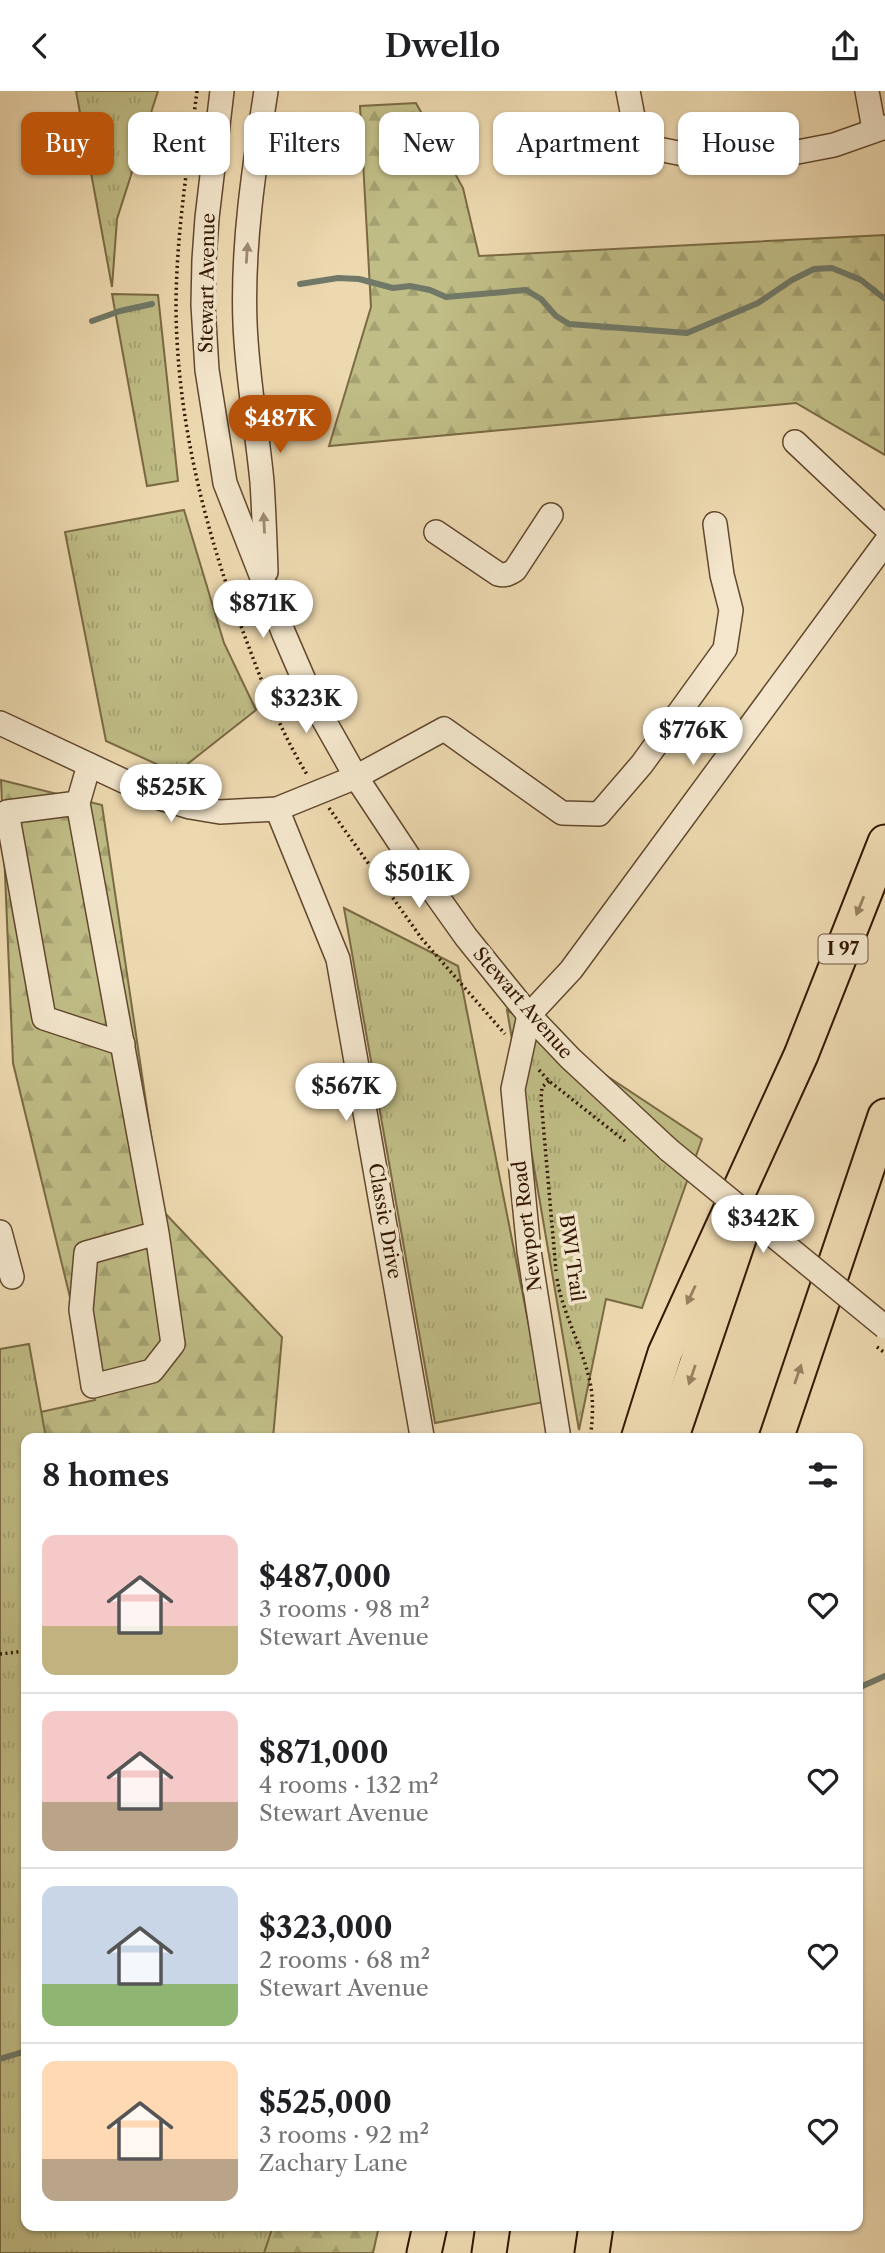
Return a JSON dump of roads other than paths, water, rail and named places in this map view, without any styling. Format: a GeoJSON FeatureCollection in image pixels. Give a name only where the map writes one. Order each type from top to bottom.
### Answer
{"type":"FeatureCollection","features":[{"type":"Feature","properties":{"kind":"highway","name":"I 97"},"geometry":{"type":"LineString","coordinates":[[673,1433],[801,1055],[885,842]]}},
{"type":"Feature","properties":{"kind":"highway"},"geometry":{"type":"LineString","coordinates":[[640,1433],[665,1353],[801,1055]]}},
{"type":"Feature","properties":{"kind":"highway"},"geometry":{"type":"LineString","coordinates":[[778,1433],[885,1116]]}},
{"type":"Feature","properties":{"kind":"highway"},"geometry":{"type":"LineString","coordinates":[[424,2253],[429,2231]]}},
{"type":"Feature","properties":{"kind":"highway"},"geometry":{"type":"LineString","coordinates":[[489,2253],[492,2231]]}},
{"type":"Feature","properties":{"kind":"highway"},"geometry":{"type":"LineString","coordinates":[[592,2253],[595,2231]]}},
{"type":"Feature","properties":{"kind":"street","name":"Stewart Avenue"},"geometry":{"type":"LineString","coordinates":[[222,91],[204,260],[203,305],[207,370],[225,483],[313,701],[356,777],[445,909],[530,1015],[570,1058],[669,1150],[885,1327]]}},
{"type":"Feature","properties":{"kind":"street","name":"Stewart Avenue"},"geometry":{"type":"LineString","coordinates":[[266,91],[249,224],[245,322],[248,373],[261,481],[268,591]]}},
{"type":"Feature","properties":{"kind":"street"},"geometry":{"type":"LineString","coordinates":[[628,91],[636,132],[658,149],[719,161],[756,160],[834,145],[880,128],[867,91]]}},
{"type":"Feature","properties":{"kind":"street"},"geometry":{"type":"LineString","coordinates":[[795,442],[885,527]]}},
{"type":"Feature","properties":{"kind":"street"},"geometry":{"type":"LineString","coordinates":[[436,532],[498,574],[510,574],[551,515]]}},
{"type":"Feature","properties":{"kind":"street"},"geometry":{"type":"LineString","coordinates":[[0,723],[160,798],[220,812],[277,809],[356,777],[444,729],[562,813],[599,814],[642,764],[725,649],[731,610],[722,575],[715,524]]}},
{"type":"Feature","properties":{"kind":"street"},"geometry":{"type":"LineString","coordinates":[[530,1015],[570,970],[885,543]]}},
{"type":"Feature","properties":{"kind":"street"},"geometry":{"type":"LineString","coordinates":[[89,765],[79,803],[157,1233],[173,1344],[152,1371],[93,1386],[81,1310],[86,1253],[157,1233]]}},
{"type":"Feature","properties":{"kind":"street"},"geometry":{"type":"LineString","coordinates":[[79,803],[7,813],[44,1019],[123,1044]]}},
{"type":"Feature","properties":{"kind":"street","name":"Classic Drive"},"geometry":{"type":"LineString","coordinates":[[277,809],[338,959],[421,1433]]}},
{"type":"Feature","properties":{"kind":"street","name":"Newport Road"},"geometry":{"type":"LineString","coordinates":[[530,1015],[513,1089],[529,1251],[558,1433]]}},
{"type":"Feature","properties":{"kind":"street"},"geometry":{"type":"LineString","coordinates":[[0,1232],[12,1277]]}},
{"type":"Feature","properties":{"kind":"waterway"},"geometry":{"type":"LineString","coordinates":[[300,284],[338,278],[359,279],[393,288],[410,286],[430,290],[446,297],[526,290],[541,299],[556,316],[569,324],[687,333],[758,303],[814,269],[832,268],[861,280],[885,299]]}},
{"type":"Feature","properties":{"kind":"waterway"},"geometry":{"type":"LineString","coordinates":[[92,321],[152,304]]}},
{"type":"Feature","properties":{"kind":"waterway"},"geometry":{"type":"LineString","coordinates":[[863,1686],[885,1676]]}},
{"type":"Feature","properties":{"kind":"waterway"},"geometry":{"type":"LineString","coordinates":[[0,2059],[21,2053]]}}]}
